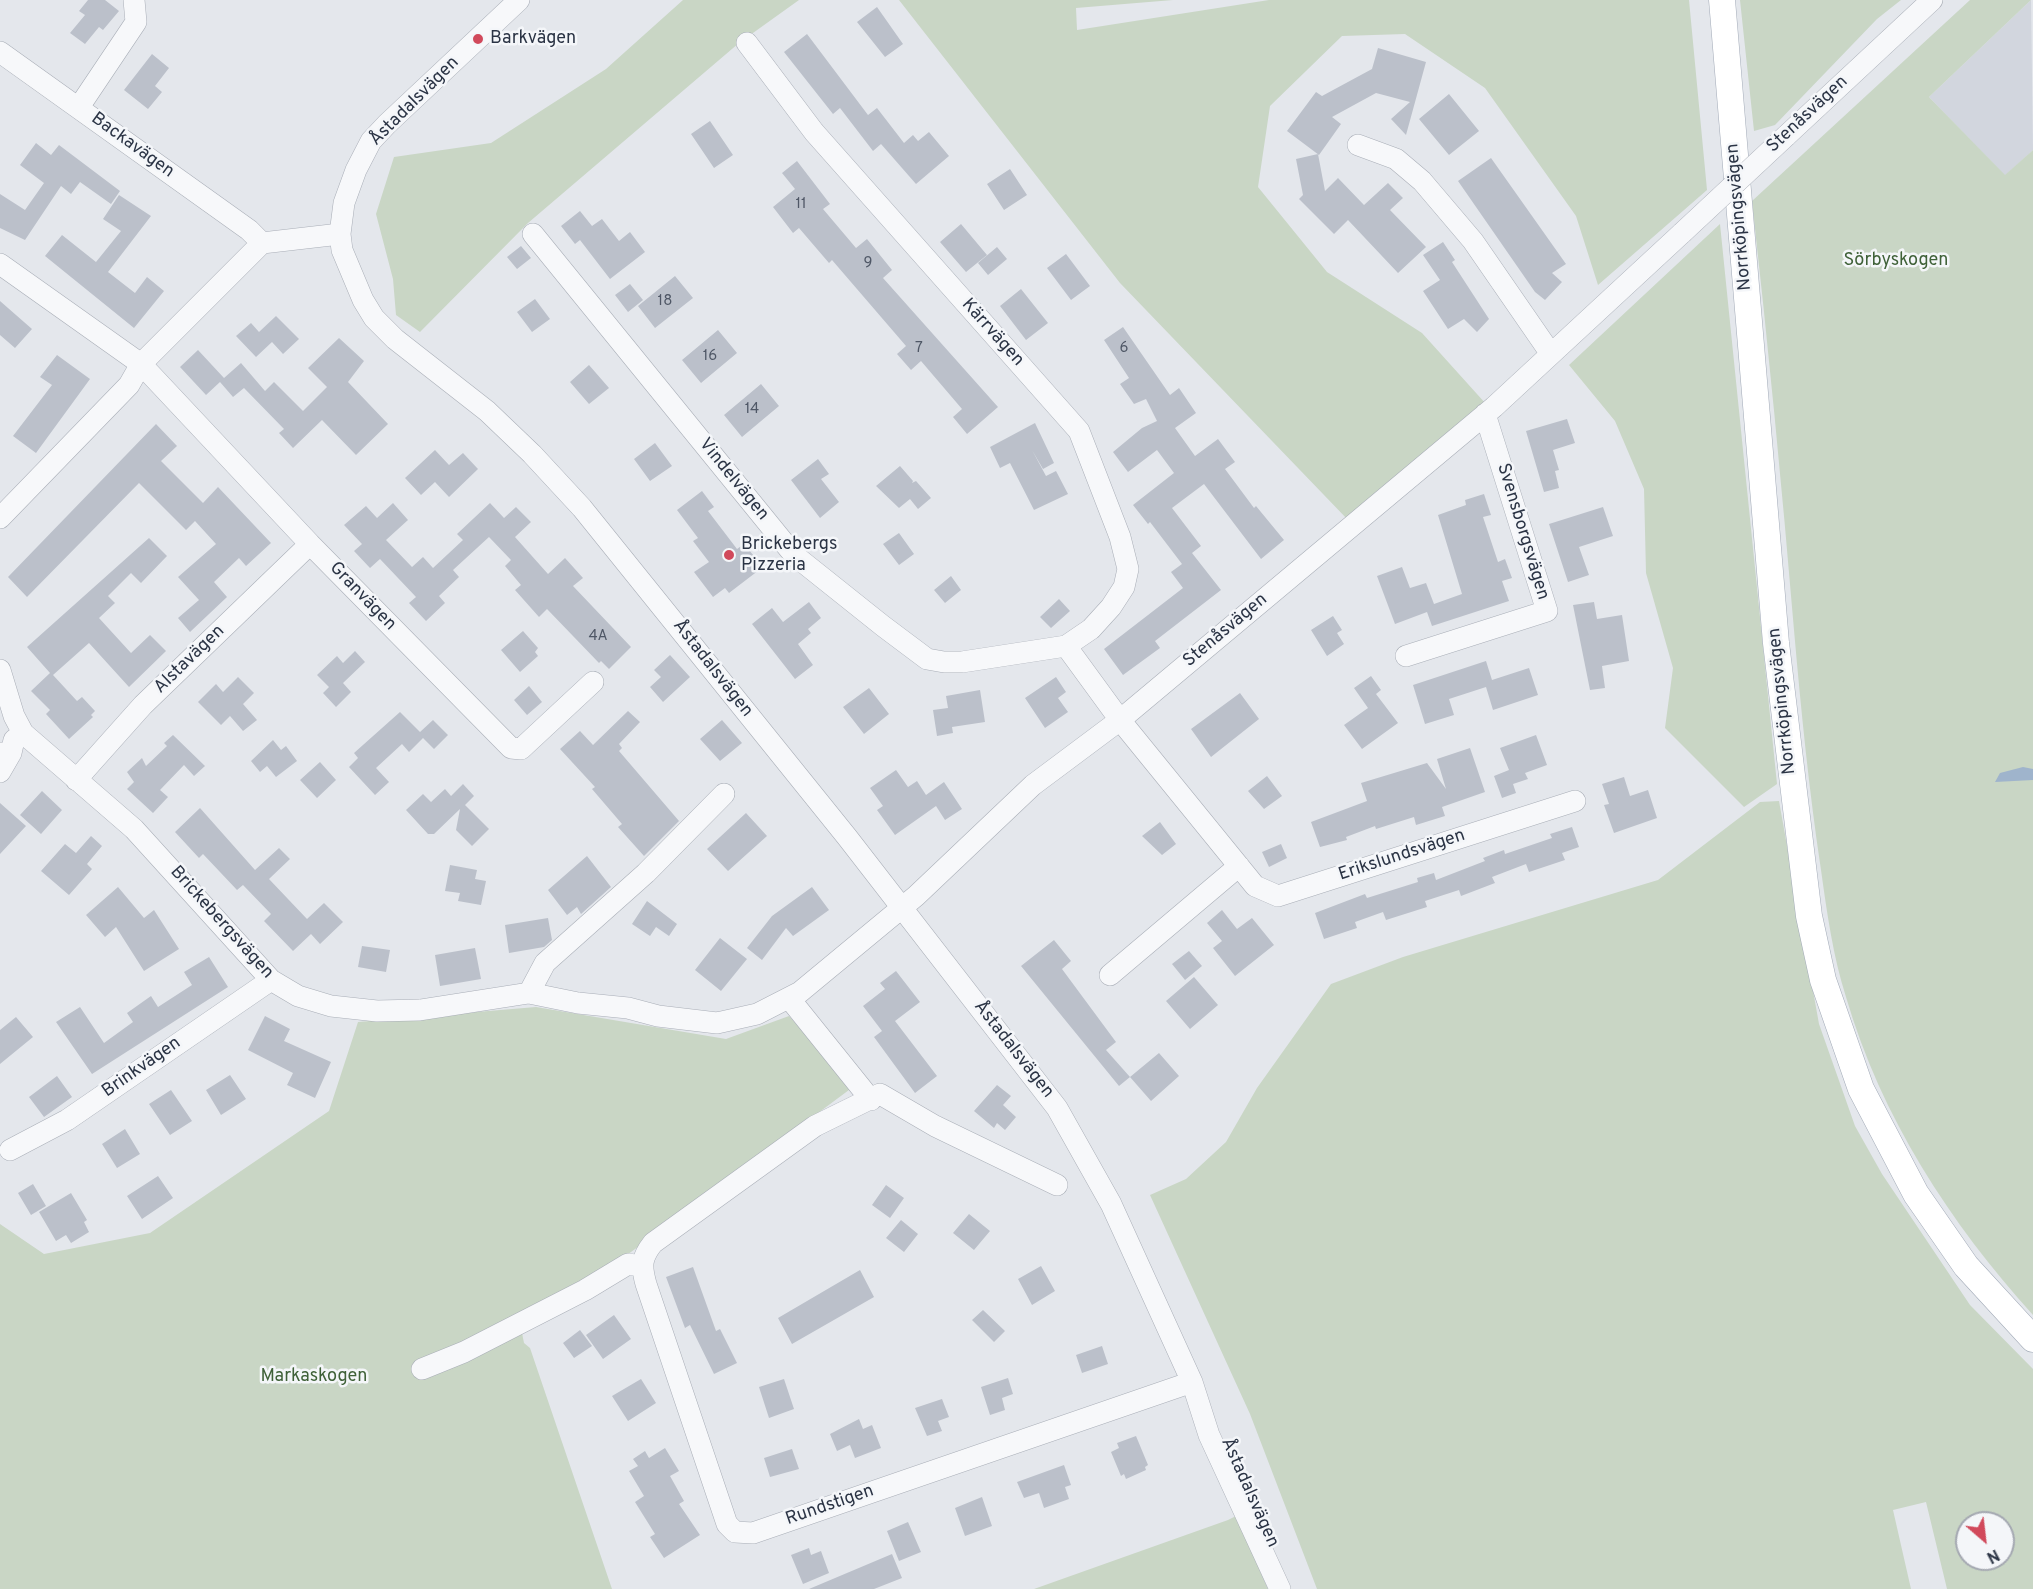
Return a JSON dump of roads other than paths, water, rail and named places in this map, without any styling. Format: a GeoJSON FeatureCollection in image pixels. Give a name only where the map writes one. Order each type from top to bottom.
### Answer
{"type":"FeatureCollection","features":[{"type":"Feature","properties":{"kind":"main road","name":"Norrköpingsvägen"},"geometry":{"type":"LineString","coordinates":[[1722,0],[1776,643],[1809,916],[1823,980],[1861,1089],[1892,1153],[1940,1230],[1995,1300],[2033,1339]]}},
{"type":"Feature","properties":{"kind":"street"},"geometry":{"type":"LineString","coordinates":[[79,107],[136,22],[134,0]]}},
{"type":"Feature","properties":{"kind":"street","name":"Åstadalsvägen"},"geometry":{"type":"LineString","coordinates":[[519,0],[371,141],[356,170],[344,203],[340,234],[351,272],[363,300],[374,318],[395,339],[488,411],[582,508],[902,908],[1057,1108],[1111,1204],[1196,1391],[1220,1430],[1255,1499],[1291,1589]]}},
{"type":"Feature","properties":{"kind":"street","name":"Stenåsvägen"},"geometry":{"type":"LineString","coordinates":[[902,908],[1033,785],[1120,720],[1485,414],[1932,0]]}},
{"type":"Feature","properties":{"kind":"street","name":"Kärrvägen"},"geometry":{"type":"LineString","coordinates":[[747,43],[844,166],[1079,431],[1120,537],[1128,569],[1124,587],[1111,607],[1091,629],[1066,645]]}},
{"type":"Feature","properties":{"kind":"street","name":"Backavägen"},"geometry":{"type":"LineString","coordinates":[[0,52],[249,230],[262,243]]}},
{"type":"Feature","properties":{"kind":"street"},"geometry":{"type":"LineString","coordinates":[[1358,145],[1396,159],[1422,181],[1473,241],[1551,354]]}},
{"type":"Feature","properties":{"kind":"street"},"geometry":{"type":"LineString","coordinates":[[0,518],[129,385],[141,364],[262,243],[340,234]]}},
{"type":"Feature","properties":{"kind":"street","name":"Vindelvägen"},"geometry":{"type":"LineString","coordinates":[[532,234],[794,555],[892,633],[927,659],[944,662],[962,662],[1066,645]]}},
{"type":"Feature","properties":{"kind":"street","name":"Granvägen"},"geometry":{"type":"LineString","coordinates":[[0,264],[141,364],[310,544],[511,748],[521,749],[594,681]]}},
{"type":"Feature","properties":{"kind":"street","name":"Svensborgsvägen"},"geometry":{"type":"LineString","coordinates":[[1406,656],[1547,611],[1485,414]]}},
{"type":"Feature","properties":{"kind":"street","name":"Alstavägen"},"geometry":{"type":"LineString","coordinates":[[76,780],[143,705],[310,544]]}},
{"type":"Feature","properties":{"kind":"street"},"geometry":{"type":"LineString","coordinates":[[1066,645],[1120,720]]}},
{"type":"Feature","properties":{"kind":"street","name":"Brickebergsvägen"},"geometry":{"type":"LineString","coordinates":[[0,670],[14,716],[23,733],[134,829],[271,980],[298,996],[331,1006],[377,1011],[420,1010],[529,993],[578,1003],[628,1008],[658,1016],[717,1023],[757,1014],[800,992],[902,908]]}},
{"type":"Feature","properties":{"kind":"street","name":"Erikslundsvägen"},"geometry":{"type":"LineString","coordinates":[[1120,720],[1255,886],[1278,896],[1575,801]]}},
{"type":"Feature","properties":{"kind":"street"},"geometry":{"type":"LineString","coordinates":[[0,772],[6,753],[14,740],[23,733]]}},
{"type":"Feature","properties":{"kind":"street"},"geometry":{"type":"LineString","coordinates":[[529,993],[545,963],[646,873],[724,794]]}},
{"type":"Feature","properties":{"kind":"street"},"geometry":{"type":"LineString","coordinates":[[1110,975],[1239,866]]}},
{"type":"Feature","properties":{"kind":"street","name":"Brinkvägen"},"geometry":{"type":"LineString","coordinates":[[10,1150],[67,1120],[271,980]]}},
{"type":"Feature","properties":{"kind":"street"},"geometry":{"type":"LineString","coordinates":[[789,998],[871,1100]]}},
{"type":"Feature","properties":{"kind":"street"},"geometry":{"type":"LineString","coordinates":[[422,1369],[464,1352],[585,1290],[628,1264],[641,1266],[643,1255],[653,1243],[730,1187],[815,1126],[880,1094],[935,1126],[1057,1185]]}},
{"type":"Feature","properties":{"kind":"street","name":"Rundstigen"},"geometry":{"type":"LineString","coordinates":[[641,1266],[664,1340],[728,1524],[735,1532],[743,1534],[753,1533],[1196,1391]]}},
{"type":"Feature","properties":{"kind":"street","name":"Åstadalsvägen"},"geometry":{"type":"LineString","coordinates":[[1196,1391],[1209,1435],[1280,1589]]}},
{"type":"Feature","properties":{"kind":"water"},"geometry":{"type":"Polygon","coordinates":[[[2023,767],[2033,769],[2033,780],[1995,782],[2000,773],[2023,767]]]}},
{"type":"Feature","properties":{"kind":"place","name":"Barkvägen"},"geometry":{"type":"Point","coordinates":[478,39]}},
{"type":"Feature","properties":{"kind":"place","name":"Brickebergs Pizzeria"},"geometry":{"type":"Point","coordinates":[729,555]}},
{"type":"Feature","properties":{"kind":"park label","name":"Sörbyskogen"},"geometry":{"type":"Point","coordinates":[1896,261]}},
{"type":"Feature","properties":{"kind":"park label","name":"Markaskogen"},"geometry":{"type":"Point","coordinates":[314,1377]}}]}
